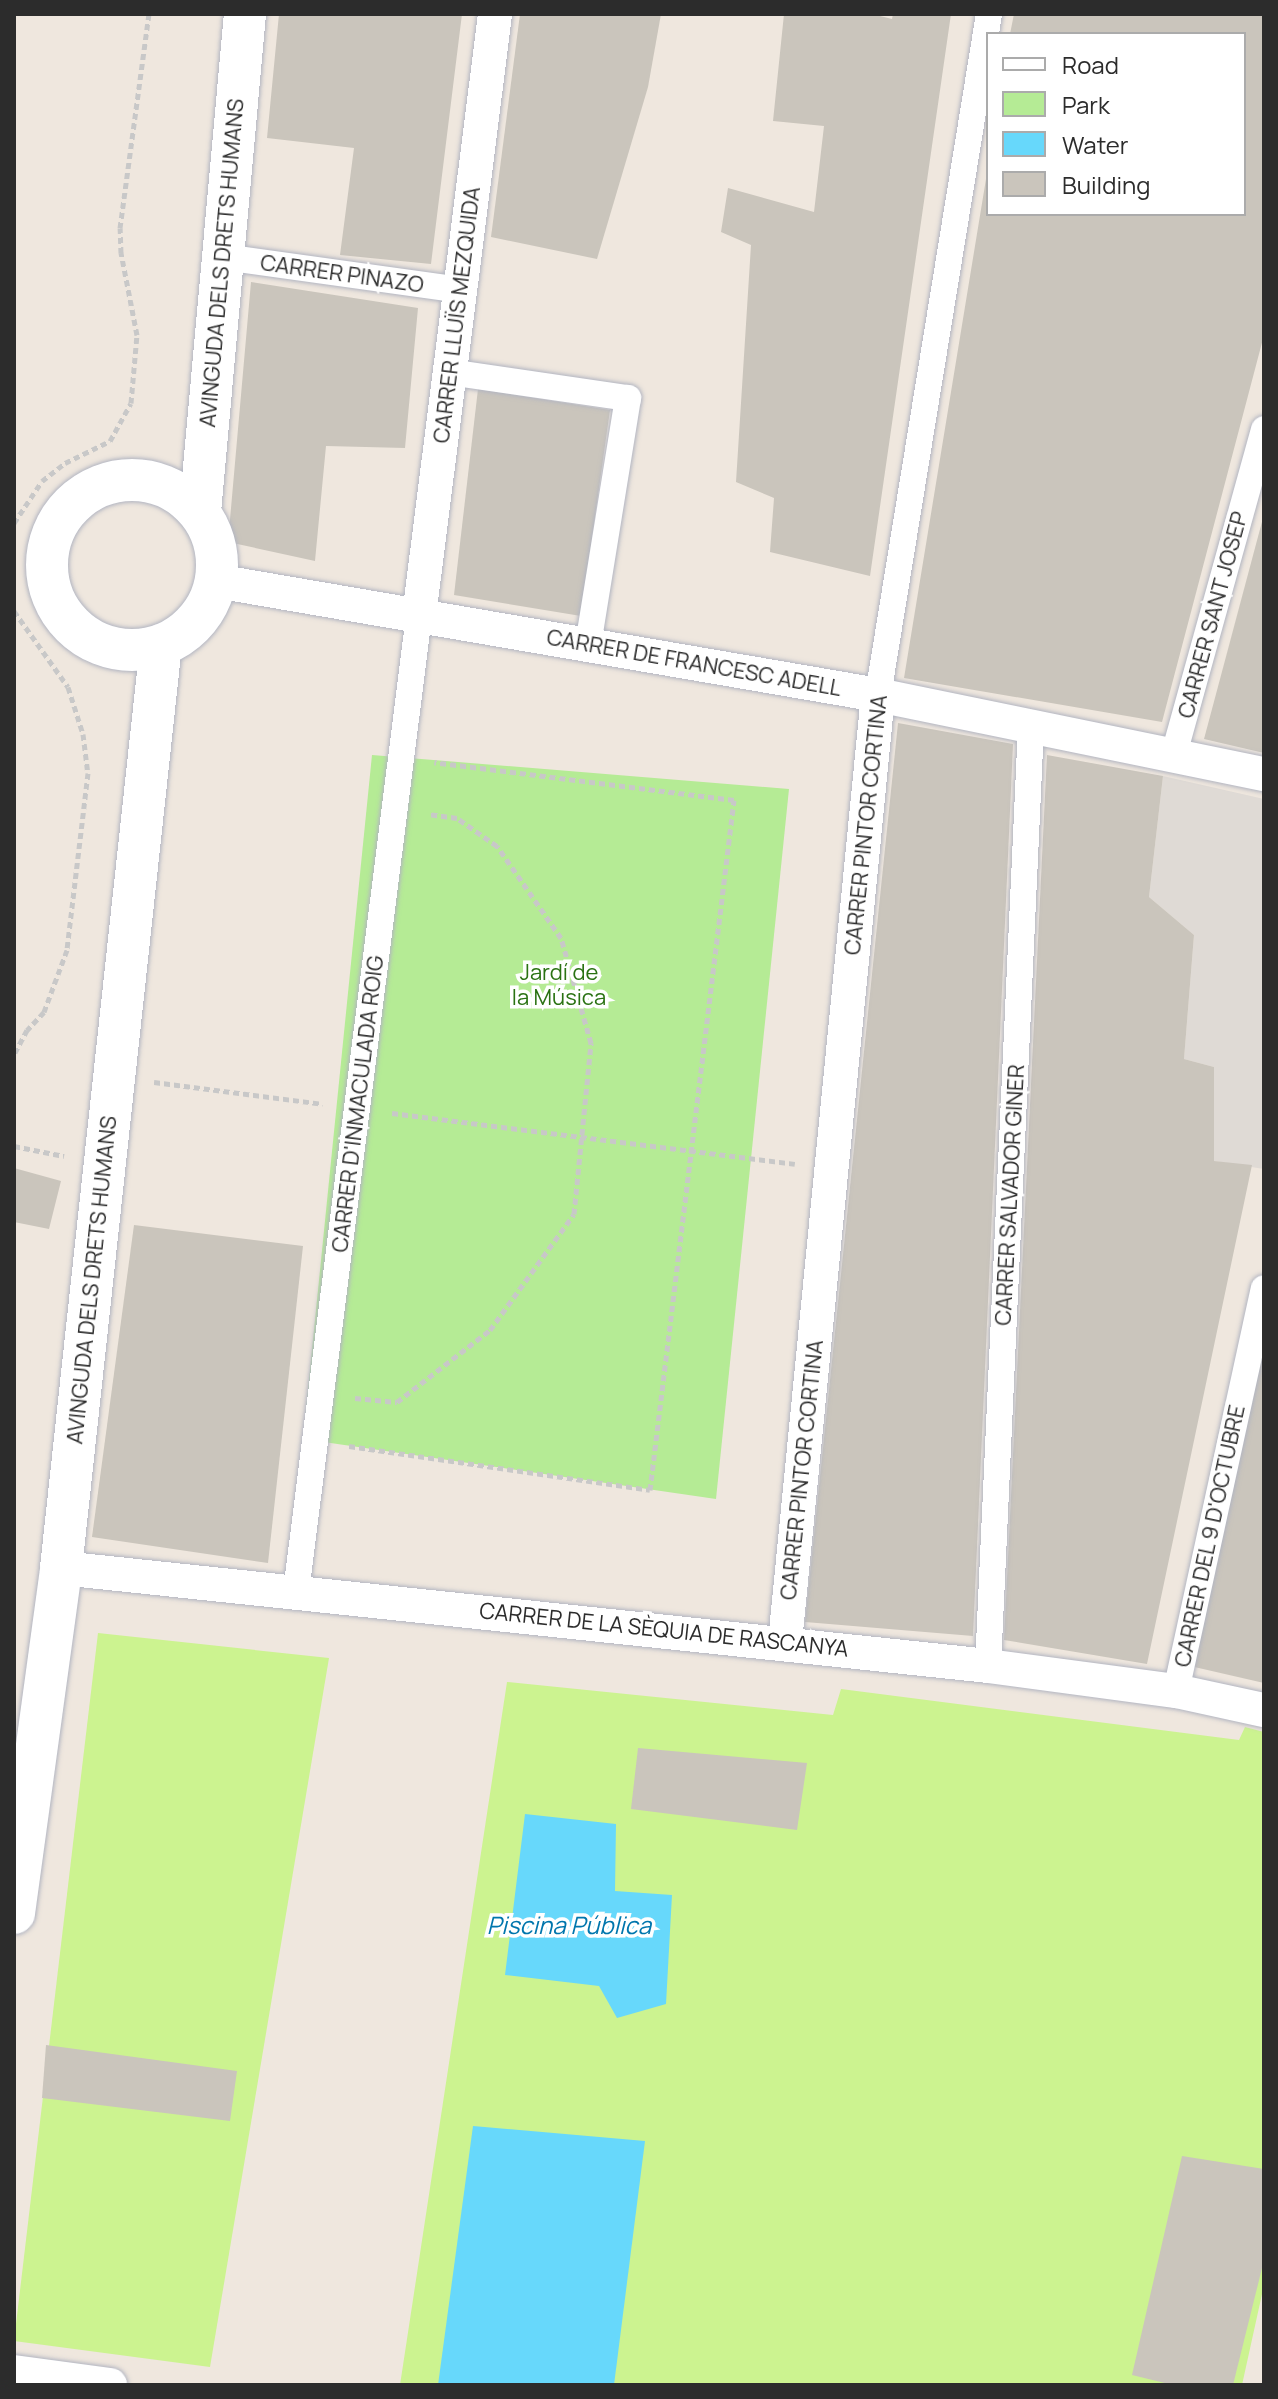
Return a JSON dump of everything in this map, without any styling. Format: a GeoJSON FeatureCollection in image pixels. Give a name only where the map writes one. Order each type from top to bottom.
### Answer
{"type":"FeatureCollection","features":[{"type":"Feature","properties":{"kind":"street","name":"AVINGUDA DELS DRETS HUMANS"},"geometry":{"type":"LineString","coordinates":[[200,512],[245,14]]}},
{"type":"Feature","properties":{"kind":"street","name":"CARRER LLUÏS MEZQUIDA"},"geometry":{"type":"LineString","coordinates":[[419,616],[495,14]]}},
{"type":"Feature","properties":{"kind":"street","name":"CARRER PINTOR CORTINA"},"geometry":{"type":"LineString","coordinates":[[785,1642],[878,695],[986,32]]}},
{"type":"Feature","properties":{"kind":"street","name":"CARRER PINAZO"},"geometry":{"type":"LineString","coordinates":[[223,257],[460,290]]}},
{"type":"Feature","properties":{"kind":"street"},"geometry":{"type":"LineString","coordinates":[[449,372],[628,398],[588,645]]}},
{"type":"Feature","properties":{"kind":"street","name":"CARRER SANT JOSEP"},"geometry":{"type":"LineString","coordinates":[[1174,754],[1264,429]]}},
{"type":"Feature","properties":{"kind":"street"},"geometry":{"type":"LineString","coordinates":[[123,479],[152,481],[179,493],[200,512],[211,533],[217,557],[216,581],[196,622],[180,636],[161,645],[132,651],[104,645],[79,632],[69,621],[60,610],[48,583],[47,555],[55,527],[72,503],[96,487],[123,479]]}},
{"type":"Feature","properties":{"kind":"street","name":"CARRER DE FRANCESC ADELL"},"geometry":{"type":"LineString","coordinates":[[216,581],[878,695],[1264,774]]}},
{"type":"Feature","properties":{"kind":"street","name":"CARRER D'INMACULADA ROIG"},"geometry":{"type":"LineString","coordinates":[[296,1592],[419,616]]}},
{"type":"Feature","properties":{"kind":"street","name":"AVINGUDA DELS DRETS HUMANS"},"geometry":{"type":"LineString","coordinates":[[14,1913],[61,1568],[161,645]]}},
{"type":"Feature","properties":{"kind":"street","name":"CARRER SALVADOR GINER"},"geometry":{"type":"LineString","coordinates":[[988,1666],[1031,725]]}},
{"type":"Feature","properties":{"kind":"street","name":"CARRER DEL 9 D'OCTUBRE"},"geometry":{"type":"LineString","coordinates":[[1176,1691],[1264,1288]]}},
{"type":"Feature","properties":{"kind":"street","name":"CARRER DE LA SÈQUIA DE RASCANYA"},"geometry":{"type":"LineString","coordinates":[[61,1568],[785,1642],[1176,1691],[1264,1710]]}},
{"type":"Feature","properties":{"kind":"street"},"geometry":{"type":"LineString","coordinates":[[14,2372],[110,2385]]}},
{"type":"Feature","properties":{"kind":"path"},"geometry":{"type":"LineString","coordinates":[[14,523],[42,481],[65,463],[110,441],[131,403],[137,335],[121,253],[120,228],[149,14]]}},
{"type":"Feature","properties":{"kind":"path"},"geometry":{"type":"LineString","coordinates":[[14,611],[68,687],[83,734],[88,773],[67,950],[44,1012],[27,1030],[14,1054]]}},
{"type":"Feature","properties":{"kind":"path"},"geometry":{"type":"LineString","coordinates":[[316,1441],[650,1490],[734,800],[401,758]]}},
{"type":"Feature","properties":{"kind":"path"},"geometry":{"type":"LineString","coordinates":[[322,1394],[397,1402],[490,1330],[574,1214],[591,1043],[561,938],[497,846],[457,818],[394,809]]}},
{"type":"Feature","properties":{"kind":"path"},"geometry":{"type":"LineString","coordinates":[[114,1077],[832,1169]]}},
{"type":"Feature","properties":{"kind":"green space","name":"Jardí de la Música"},"geometry":{"type":"Polygon","coordinates":[[[372,755],[789,789],[716,1499],[303,1439],[372,755]]]}},
{"type":"Feature","properties":{"kind":"green space"},"geometry":{"type":"Polygon","coordinates":[[[98,1633],[329,1658],[210,2367],[14,2341],[98,1633]]]}},
{"type":"Feature","properties":{"kind":"green space"},"geometry":{"type":"Polygon","coordinates":[[[507,1682],[833,1715],[841,1689],[1239,1740],[1245,1727],[1264,1732],[1264,2285],[1242,2385],[400,2385],[507,1682]]]}},
{"type":"Feature","properties":{"kind":"shaded area"},"geometry":{"type":"Polygon","coordinates":[[[1163,776],[1264,799],[1264,1169],[1214,1161],[1214,1067],[1184,1059],[1194,935],[1149,897],[1163,776]]]}},
{"type":"Feature","properties":{"kind":"water","name":"Piscina Pública"},"geometry":{"type":"Polygon","coordinates":[[[525,1814],[616,1824],[615,1891],[672,1895],[666,2004],[617,2018],[599,1986],[505,1975],[525,1814]]]}},
{"type":"Feature","properties":{"kind":"water"},"geometry":{"type":"Polygon","coordinates":[[[473,2126],[645,2141],[614,2385],[438,2385],[473,2126]]]}},
{"type":"Feature","properties":{"kind":"building"},"geometry":{"type":"Polygon","coordinates":[[[279,14],[462,14],[431,264],[340,255],[354,148],[267,138],[279,14]]]}},
{"type":"Feature","properties":{"kind":"building"},"geometry":{"type":"Polygon","coordinates":[[[520,14],[661,14],[648,87],[597,259],[491,237],[520,14]]]}},
{"type":"Feature","properties":{"kind":"building"},"geometry":{"type":"Polygon","coordinates":[[[784,14],[872,14],[892,19],[893,14],[951,14],[870,576],[770,552],[774,498],[736,482],[751,245],[721,232],[728,188],[814,212],[824,126],[773,121],[784,14]]]}},
{"type":"Feature","properties":{"kind":"building"},"geometry":{"type":"Polygon","coordinates":[[[1014,14],[1264,14],[1264,335],[1162,722],[904,678],[986,179],[986,216],[1246,216],[1246,32],[1010,32],[1014,14]]]}},
{"type":"Feature","properties":{"kind":"building"},"geometry":{"type":"Polygon","coordinates":[[[251,282],[418,308],[405,448],[326,446],[315,561],[228,542],[251,282]]]}},
{"type":"Feature","properties":{"kind":"building"},"geometry":{"type":"Polygon","coordinates":[[[478,389],[610,410],[581,616],[454,595],[478,389]]]}},
{"type":"Feature","properties":{"kind":"building"},"geometry":{"type":"Polygon","coordinates":[[[1264,518],[1264,753],[1204,739],[1264,518]]]}},
{"type":"Feature","properties":{"kind":"building"},"geometry":{"type":"Polygon","coordinates":[[[898,723],[1013,744],[973,1636],[805,1622],[898,723]]]}},
{"type":"Feature","properties":{"kind":"building"},"geometry":{"type":"Polygon","coordinates":[[[1047,755],[1163,776],[1149,897],[1194,935],[1184,1059],[1214,1067],[1214,1161],[1252,1165],[1147,1664],[1004,1640],[1047,755]]]}},
{"type":"Feature","properties":{"kind":"building"},"geometry":{"type":"Polygon","coordinates":[[[14,1168],[61,1181],[49,1229],[14,1222],[14,1168]]]}},
{"type":"Feature","properties":{"kind":"building"},"geometry":{"type":"Polygon","coordinates":[[[134,1225],[303,1246],[268,1563],[92,1537],[134,1225]]]}},
{"type":"Feature","properties":{"kind":"building"},"geometry":{"type":"Polygon","coordinates":[[[1264,1344],[1264,1683],[1190,1666],[1264,1344]]]}},
{"type":"Feature","properties":{"kind":"building"},"geometry":{"type":"Polygon","coordinates":[[[638,1748],[807,1763],[797,1830],[631,1809],[638,1748]]]}},
{"type":"Feature","properties":{"kind":"building"},"geometry":{"type":"Polygon","coordinates":[[[46,2045],[237,2071],[230,2121],[42,2098],[46,2045]]]}},
{"type":"Feature","properties":{"kind":"building"},"geometry":{"type":"Polygon","coordinates":[[[1182,2156],[1264,2169],[1264,2260],[1233,2385],[1173,2385],[1132,2375],[1182,2156]]]}}]}
